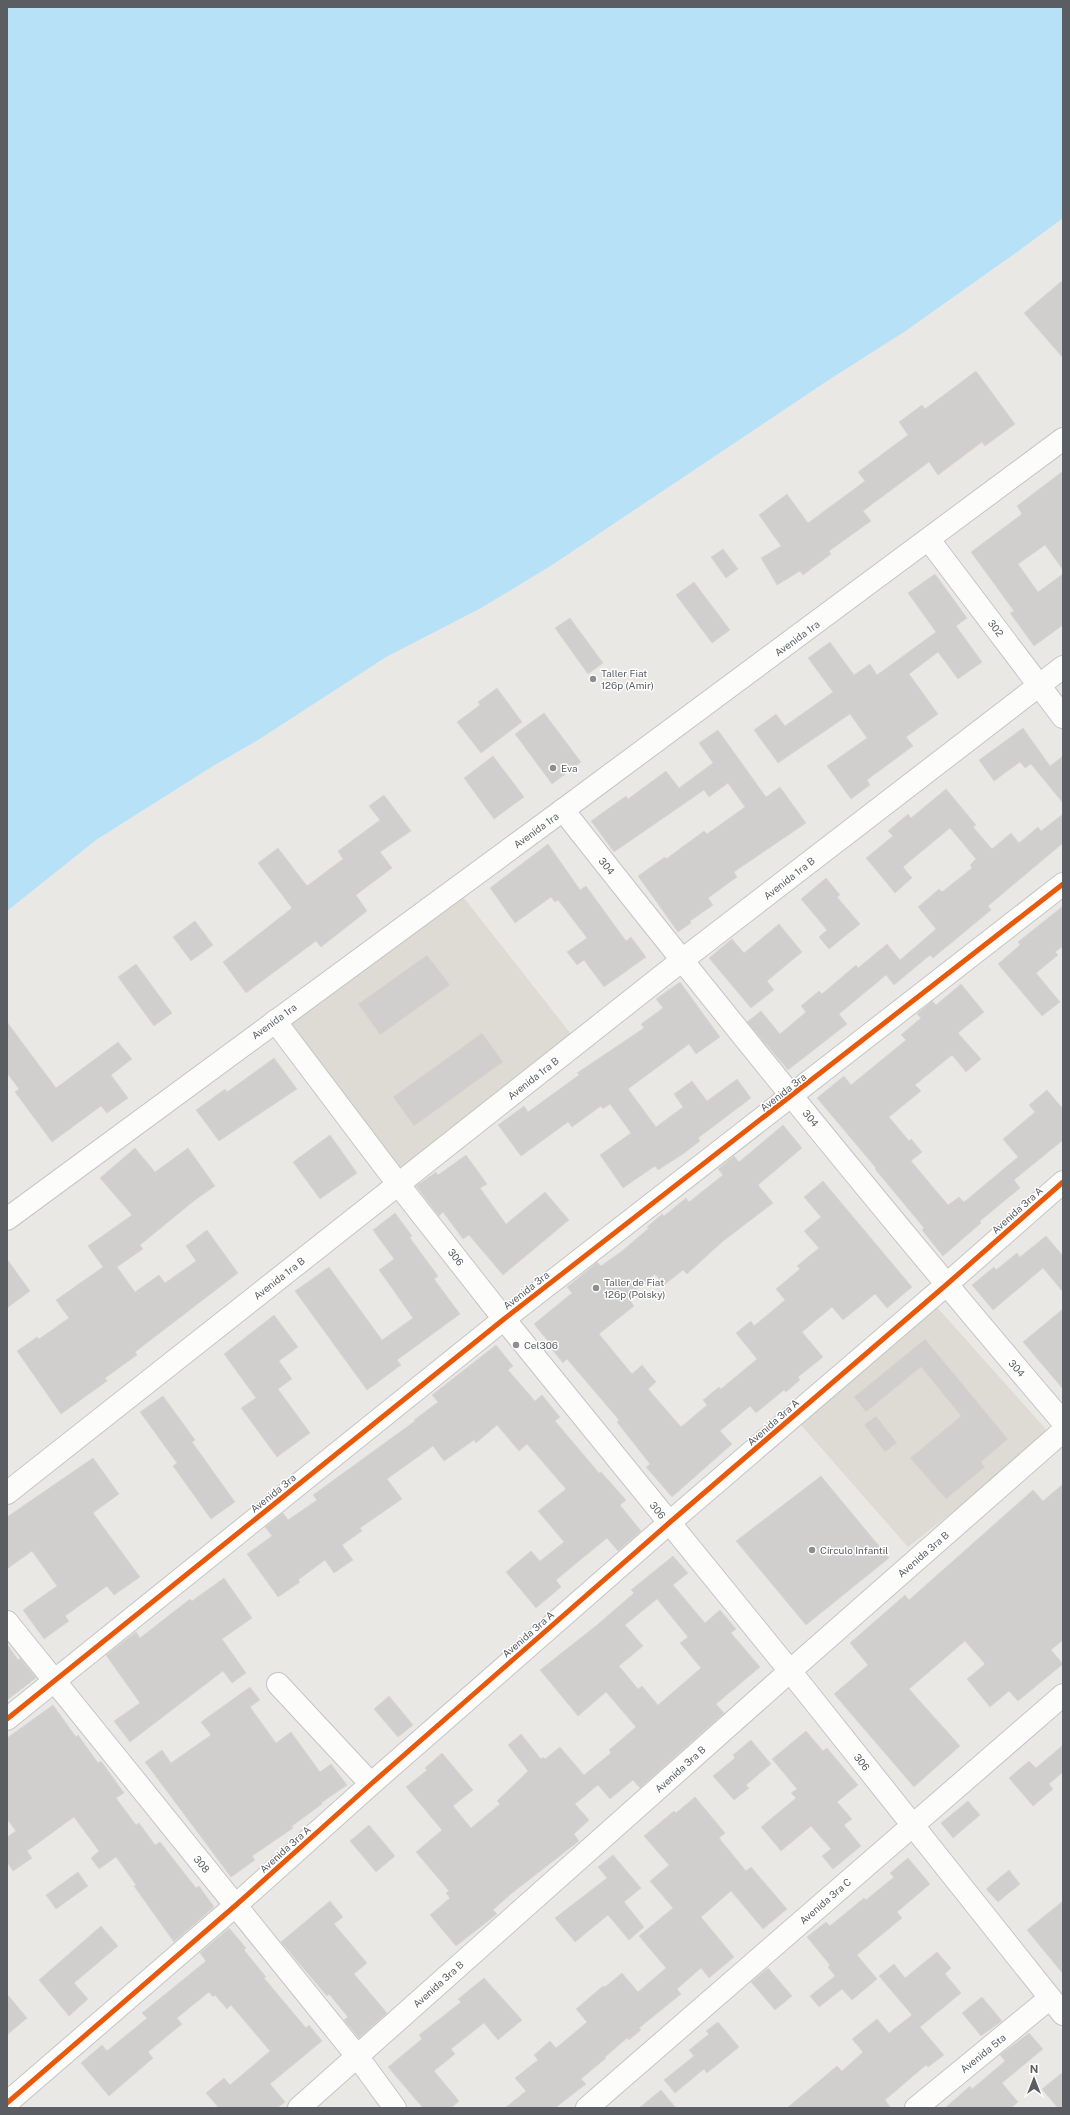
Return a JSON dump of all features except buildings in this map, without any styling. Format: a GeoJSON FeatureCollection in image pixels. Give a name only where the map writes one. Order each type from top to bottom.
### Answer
{"type":"FeatureCollection","features":[{"type":"Feature","properties":{"kind":"street","name":"Avenida 1ra"},"geometry":{"type":"LineString","coordinates":[[7,1219],[929,540],[1063,439]]}},
{"type":"Feature","properties":{"kind":"street","name":"302"},"geometry":{"type":"LineString","coordinates":[[929,540],[1063,717]]}},
{"type":"Feature","properties":{"kind":"street","name":"Avenida 1ra B"},"geometry":{"type":"LineString","coordinates":[[7,1493],[681,961],[1063,667]]}},
{"type":"Feature","properties":{"kind":"street","name":"304"},"geometry":{"type":"LineString","coordinates":[[563,810],[681,961],[793,1096],[946,1285],[1063,1422]]}},
{"type":"Feature","properties":{"kind":"street","name":"Avenida 3ra"},"geometry":{"type":"LineString","coordinates":[[7,1719],[504,1318],[793,1096],[1063,884]]}},
{"type":"Feature","properties":{"kind":"street","name":"306"},"geometry":{"type":"LineString","coordinates":[[275,1021],[398,1184],[504,1318],[790,1671],[912,1826],[1057,2006]]}},
{"type":"Feature","properties":{"kind":"street","name":"Avenida 3ra A"},"geometry":{"type":"LineString","coordinates":[[7,2103],[236,1906],[371,1784],[669,1523],[946,1285],[1063,1182]]}},
{"type":"Feature","properties":{"kind":"street","name":"Avenida 3ra B"},"geometry":{"type":"LineString","coordinates":[[299,2108],[790,1671],[1063,1431]]}},
{"type":"Feature","properties":{"kind":"street","name":"308"},"geometry":{"type":"LineString","coordinates":[[7,1622],[356,2056],[395,2108]]}},
{"type":"Feature","properties":{"kind":"street"},"geometry":{"type":"LineString","coordinates":[[278,1684],[371,1784]]}},
{"type":"Feature","properties":{"kind":"street","name":"Avenida 3ra C"},"geometry":{"type":"LineString","coordinates":[[586,2108],[1063,1695]]}},
{"type":"Feature","properties":{"kind":"street","name":"Avenida 5ta"},"geometry":{"type":"LineString","coordinates":[[916,2108],[1057,2006]]}},
{"type":"Feature","properties":{"kind":"shaded area"},"geometry":{"type":"Polygon","coordinates":[[[456,888],[578,1043],[398,1184],[275,1021],[456,888]]]}},
{"type":"Feature","properties":{"kind":"shaded area"},"geometry":{"type":"Polygon","coordinates":[[[936,1306],[1051,1435],[908,1547],[801,1425],[936,1306]]]}},
{"type":"Feature","properties":{"kind":"water"},"geometry":{"type":"Polygon","coordinates":[[[7,7],[1063,7],[1063,218],[904,332],[830,379],[552,565],[481,608],[386,657],[258,740],[213,766],[96,840],[7,911],[7,7]]]}},
{"type":"Feature","properties":{"kind":"cycle path"},"geometry":{"type":"LineString","coordinates":[[7,1719],[504,1319],[1063,884]]}},
{"type":"Feature","properties":{"kind":"cycle path"},"geometry":{"type":"LineString","coordinates":[[7,2103],[236,1905],[371,1784],[669,1523],[946,1285],[1063,1182]]}},
{"type":"Feature","properties":{"kind":"place","name":"Taller Fiat 126p (Amir)"},"geometry":{"type":"Point","coordinates":[593,679]}},
{"type":"Feature","properties":{"kind":"place","name":"Eva"},"geometry":{"type":"Point","coordinates":[553,768]}},
{"type":"Feature","properties":{"kind":"place","name":"Taller de Fiat 126p (Polsky)"},"geometry":{"type":"Point","coordinates":[596,1288]}},
{"type":"Feature","properties":{"kind":"place","name":"Cel306"},"geometry":{"type":"Point","coordinates":[516,1345]}},
{"type":"Feature","properties":{"kind":"place","name":"Círculo Infantil"},"geometry":{"type":"Point","coordinates":[812,1550]}}]}
